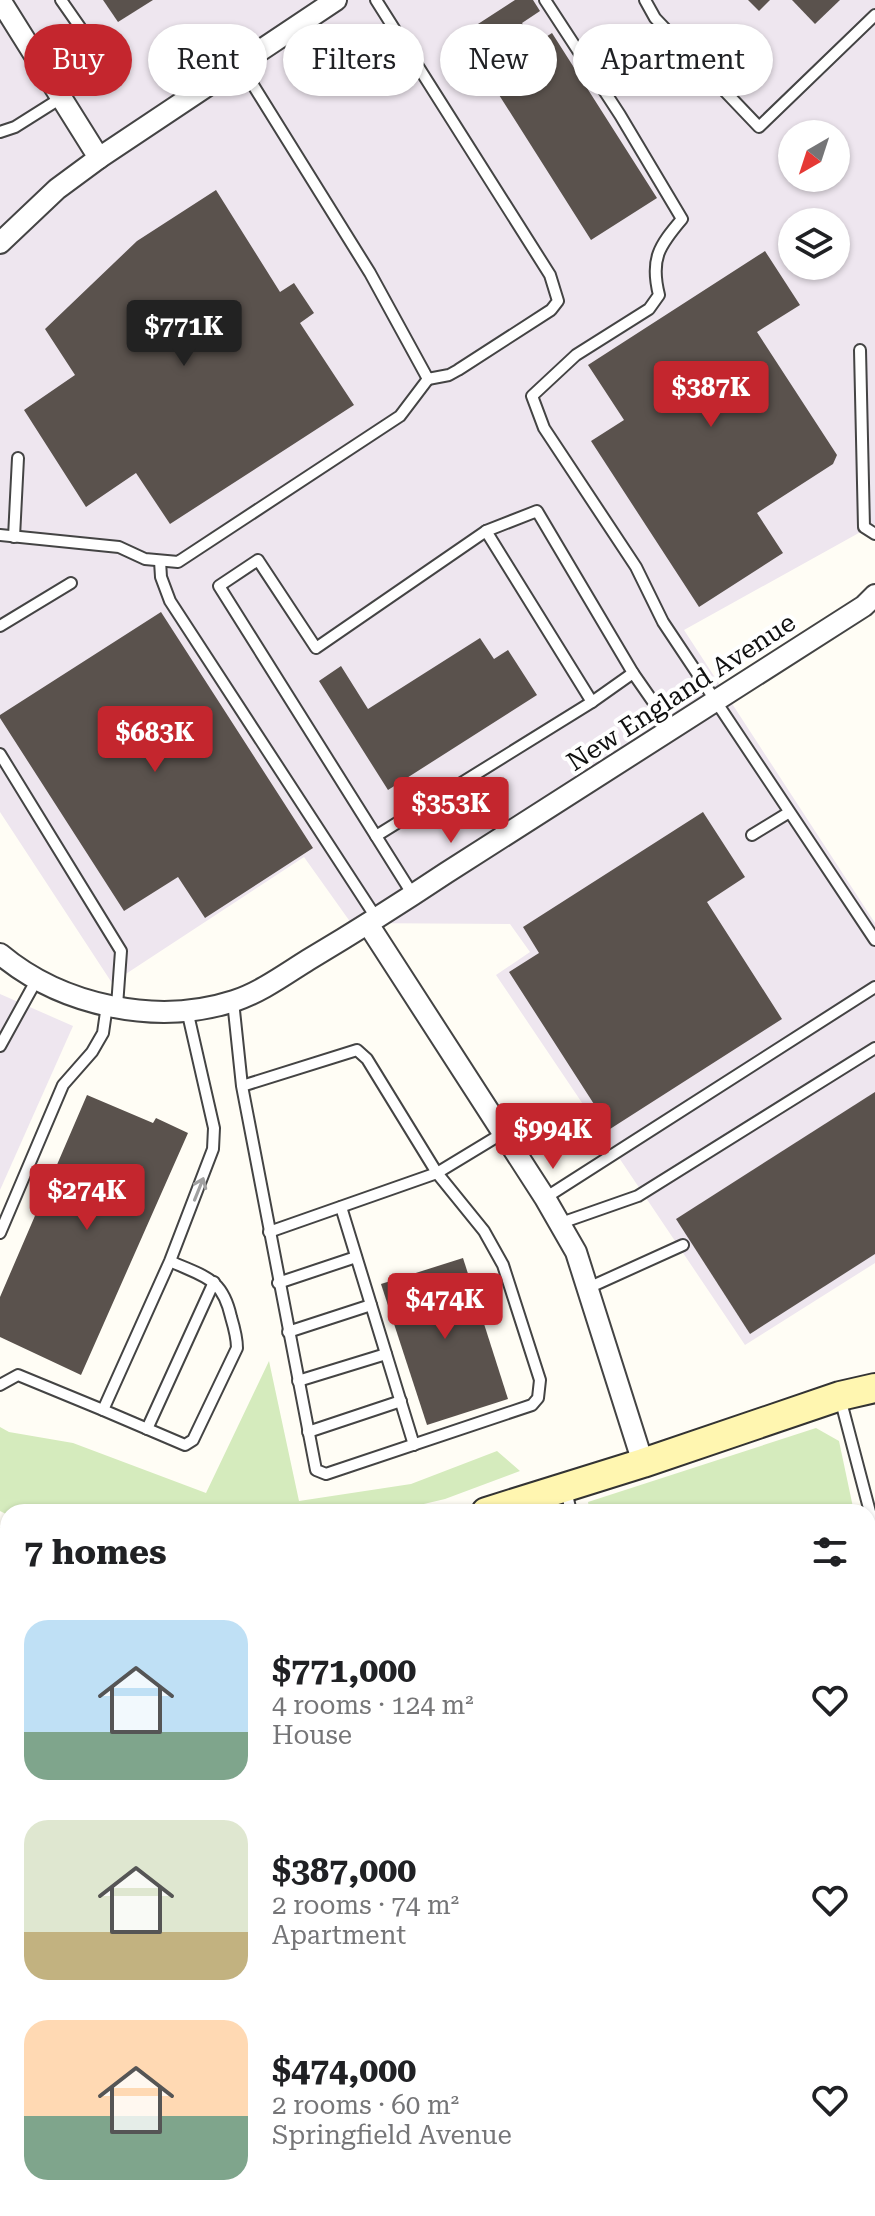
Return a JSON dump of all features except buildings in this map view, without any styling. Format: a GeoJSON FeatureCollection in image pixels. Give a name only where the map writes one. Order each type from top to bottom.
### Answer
{"type":"FeatureCollection","features":[{"type":"Feature","properties":{"kind":"main road"},"geometry":{"type":"LineString","coordinates":[[542,1504],[568,1500],[643,1463],[864,1390]]}},
{"type":"Feature","properties":{"kind":"street"},"geometry":{"type":"LineString","coordinates":[[267,46],[336,0]]}},
{"type":"Feature","properties":{"kind":"street"},"geometry":{"type":"LineString","coordinates":[[1,5],[24,40]]}},
{"type":"Feature","properties":{"kind":"street"},"geometry":{"type":"LineString","coordinates":[[0,243],[46,198],[99,158],[192,96]]}},
{"type":"Feature","properties":{"kind":"street"},"geometry":{"type":"LineString","coordinates":[[61,98],[99,158]]}},
{"type":"Feature","properties":{"kind":"street","name":"New England Avenue"},"geometry":{"type":"LineString","coordinates":[[0,954],[37,979],[78,998],[112,1006],[187,1010],[233,1001],[258,991],[372,922],[864,606],[875,595]]}},
{"type":"Feature","properties":{"kind":"street"},"geometry":{"type":"LineString","coordinates":[[372,922],[561,1223],[576,1252],[643,1463]]}},
{"type":"Feature","properties":{"kind":"lane"},"geometry":{"type":"LineString","coordinates":[[61,0],[78,24]]}},
{"type":"Feature","properties":{"kind":"lane"},"geometry":{"type":"LineString","coordinates":[[0,535],[119,547],[145,559],[178,562],[400,416],[428,379],[458,370],[551,310],[558,301],[550,275],[376,0]]}},
{"type":"Feature","properties":{"kind":"lane"},"geometry":{"type":"LineString","coordinates":[[545,0],[620,115],[682,219],[661,245],[654,273],[659,295],[649,309],[576,355],[532,396],[544,428],[636,567],[663,622],[875,940]]}},
{"type":"Feature","properties":{"kind":"lane"},"geometry":{"type":"LineString","coordinates":[[645,0],[655,18],[759,127],[875,15]]}},
{"type":"Feature","properties":{"kind":"lane"},"geometry":{"type":"LineString","coordinates":[[260,96],[370,273],[428,379]]}},
{"type":"Feature","properties":{"kind":"lane"},"geometry":{"type":"LineString","coordinates":[[0,132],[15,127],[61,98]]}},
{"type":"Feature","properties":{"kind":"lane"},"geometry":{"type":"LineString","coordinates":[[860,350],[864,527],[875,534]]}},
{"type":"Feature","properties":{"kind":"lane"},"geometry":{"type":"LineString","coordinates":[[14,537],[18,458]]}},
{"type":"Feature","properties":{"kind":"lane"},"geometry":{"type":"LineString","coordinates":[[413,895],[219,586],[258,560],[316,648],[486,531],[537,511],[633,673],[672,729]]}},
{"type":"Feature","properties":{"kind":"lane"},"geometry":{"type":"LineString","coordinates":[[486,531],[592,702]]}},
{"type":"Feature","properties":{"kind":"lane"},"geometry":{"type":"LineString","coordinates":[[160,561],[161,577],[170,601],[372,922]]}},
{"type":"Feature","properties":{"kind":"lane"},"geometry":{"type":"LineString","coordinates":[[0,626],[71,583]]}},
{"type":"Feature","properties":{"kind":"lane"},"geometry":{"type":"LineString","coordinates":[[376,836],[592,702],[633,673]]}},
{"type":"Feature","properties":{"kind":"lane"},"geometry":{"type":"LineString","coordinates":[[0,754],[121,951],[112,1006],[103,1033],[92,1052],[63,1085],[0,1233]]}},
{"type":"Feature","properties":{"kind":"lane"},"geometry":{"type":"LineString","coordinates":[[752,835],[788,813]]}},
{"type":"Feature","properties":{"kind":"lane"},"geometry":{"type":"LineString","coordinates":[[0,1046],[37,979]]}},
{"type":"Feature","properties":{"kind":"lane"},"geometry":{"type":"LineString","coordinates":[[545,1198],[875,987]]}},
{"type":"Feature","properties":{"kind":"lane"},"geometry":{"type":"LineString","coordinates":[[233,1001],[242,1086],[316,1470],[326,1474],[532,1405],[538,1398],[540,1380],[503,1265],[484,1231],[437,1173],[367,1059],[357,1050],[242,1086]]}},
{"type":"Feature","properties":{"kind":"lane"},"geometry":{"type":"LineString","coordinates":[[103,1410],[170,1261],[213,1149],[214,1128],[187,1010]]}},
{"type":"Feature","properties":{"kind":"lane"},"geometry":{"type":"LineString","coordinates":[[561,1223],[638,1196],[875,1048]]}},
{"type":"Feature","properties":{"kind":"lane"},"geometry":{"type":"LineString","coordinates":[[269,1232],[437,1173],[503,1133]]}},
{"type":"Feature","properties":{"kind":"lane"},"geometry":{"type":"LineString","coordinates":[[341,1207],[414,1445]]}},
{"type":"Feature","properties":{"kind":"lane"},"geometry":{"type":"LineString","coordinates":[[588,1288],[683,1245]]}},
{"type":"Feature","properties":{"kind":"lane"},"geometry":{"type":"LineString","coordinates":[[278,1283],[356,1257]]}},
{"type":"Feature","properties":{"kind":"lane"},"geometry":{"type":"LineString","coordinates":[[0,1385],[18,1375],[185,1445],[190,1444],[237,1348],[227,1297],[214,1282],[170,1261]]}},
{"type":"Feature","properties":{"kind":"lane"},"geometry":{"type":"LineString","coordinates":[[147,1429],[214,1282]]}},
{"type":"Feature","properties":{"kind":"lane"},"geometry":{"type":"LineString","coordinates":[[288,1332],[371,1305]]}},
{"type":"Feature","properties":{"kind":"lane"},"geometry":{"type":"LineString","coordinates":[[298,1381],[386,1354]]}},
{"type":"Feature","properties":{"kind":"lane"},"geometry":{"type":"LineString","coordinates":[[864,1390],[873,1504]]}},
{"type":"Feature","properties":{"kind":"lane"},"geometry":{"type":"LineString","coordinates":[[308,1432],[401,1401]]}},
{"type":"Feature","properties":{"kind":"shaded area"},"geometry":{"type":"Polygon","coordinates":[[[0,0],[875,0],[875,524],[684,630],[875,923],[875,1263],[745,1345],[496,975],[530,952],[510,924],[351,923],[304,857],[112,983],[0,812],[0,0]]]}},
{"type":"Feature","properties":{"kind":"shaded area"},"geometry":{"type":"Polygon","coordinates":[[[0,994],[73,1026],[0,1190],[0,994]]]}},
{"type":"Feature","properties":{"kind":"green space"},"geometry":{"type":"Polygon","coordinates":[[[269,1361],[299,1501],[411,1484],[497,1451],[520,1471],[424,1504],[0,1504],[0,1427],[9,1432],[73,1443],[206,1493],[269,1361]]]}},
{"type":"Feature","properties":{"kind":"green space"},"geometry":{"type":"Polygon","coordinates":[[[816,1428],[839,1441],[852,1504],[588,1504],[816,1428]]]}}]}
